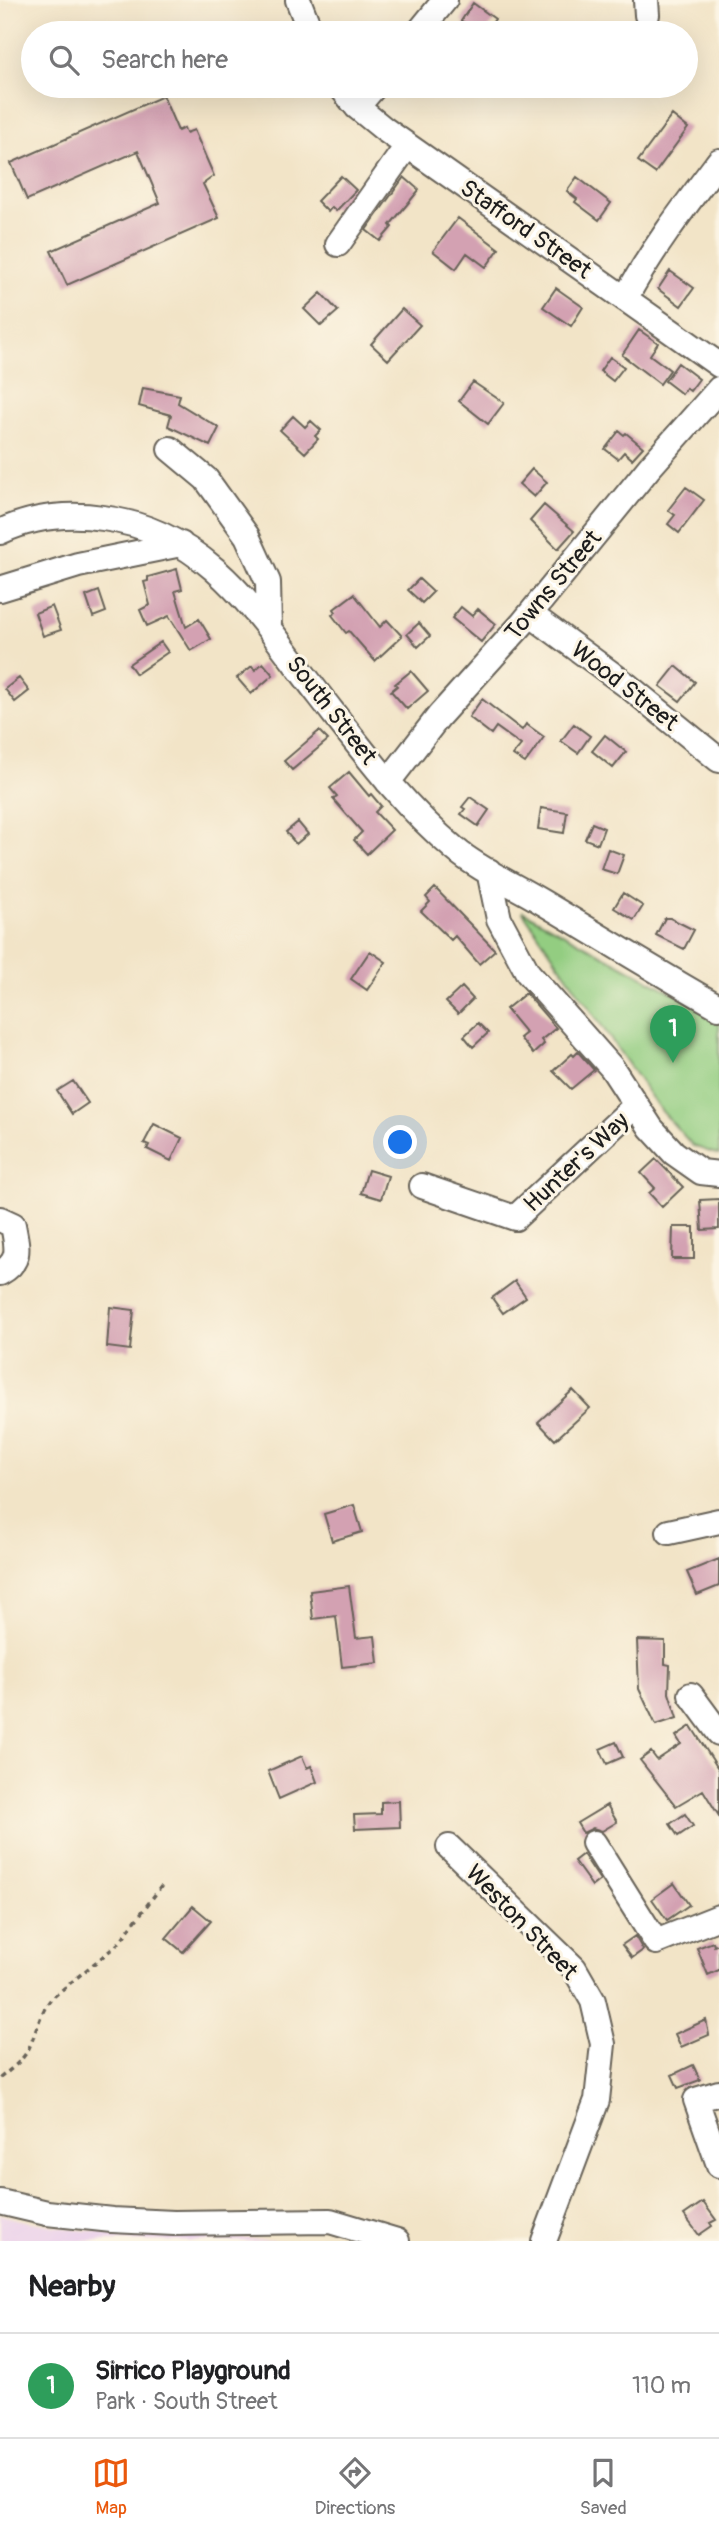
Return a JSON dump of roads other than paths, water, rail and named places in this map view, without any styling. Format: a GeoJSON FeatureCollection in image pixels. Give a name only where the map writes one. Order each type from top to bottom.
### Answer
{"type":"FeatureCollection","features":[{"type":"Feature","properties":{"kind":"street"},"geometry":{"type":"LineString","coordinates":[[298,0],[306,21]]}},
{"type":"Feature","properties":{"kind":"street"},"geometry":{"type":"LineString","coordinates":[[428,21],[445,0]]}},
{"type":"Feature","properties":{"kind":"street","name":"Stafford Street"},"geometry":{"type":"LineString","coordinates":[[350,98],[407,146],[719,365]]}},
{"type":"Feature","properties":{"kind":"street"},"geometry":{"type":"LineString","coordinates":[[358,107],[365,98]]}},
{"type":"Feature","properties":{"kind":"street"},"geometry":{"type":"LineString","coordinates":[[338,244],[407,146]]}},
{"type":"Feature","properties":{"kind":"street"},"geometry":{"type":"LineString","coordinates":[[625,299],[643,265],[719,161]]}},
{"type":"Feature","properties":{"kind":"street","name":"Towns Street"},"geometry":{"type":"LineString","coordinates":[[388,782],[439,716],[530,614],[649,468],[719,389]]}},
{"type":"Feature","properties":{"kind":"street"},"geometry":{"type":"LineString","coordinates":[[170,449],[206,479],[247,536],[268,582],[269,628]]}},
{"type":"Feature","properties":{"kind":"street","name":"South Street"},"geometry":{"type":"LineString","coordinates":[[0,533],[25,522],[47,518],[94,516],[137,524],[181,544],[223,576],[254,608],[388,782],[457,852],[719,1007]]}},
{"type":"Feature","properties":{"kind":"street"},"geometry":{"type":"LineString","coordinates":[[0,589],[78,565],[181,544]]}},
{"type":"Feature","properties":{"kind":"street","name":"Wood Street"},"geometry":{"type":"LineString","coordinates":[[530,614],[628,687],[719,760]]}},
{"type":"Feature","properties":{"kind":"street"},"geometry":{"type":"LineString","coordinates":[[489,871],[499,919],[528,973],[612,1068],[651,1128],[683,1160],[701,1172],[719,1174]]}},
{"type":"Feature","properties":{"kind":"street","name":"Hunter's Way"},"geometry":{"type":"LineString","coordinates":[[422,1186],[515,1218],[636,1105]]}},
{"type":"Feature","properties":{"kind":"street"},"geometry":{"type":"LineString","coordinates":[[0,1219],[13,1225],[18,1250],[10,1267],[0,1273]]}},
{"type":"Feature","properties":{"kind":"street"},"geometry":{"type":"LineString","coordinates":[[669,1532],[719,1521]]}},
{"type":"Feature","properties":{"kind":"street"},"geometry":{"type":"LineString","coordinates":[[691,1695],[719,1733]]}},
{"type":"Feature","properties":{"kind":"street"},"geometry":{"type":"LineString","coordinates":[[594,1843],[656,1942],[719,1917]]}},
{"type":"Feature","properties":{"kind":"street","name":"Weston Street"},"geometry":{"type":"LineString","coordinates":[[449,1847],[574,1968],[593,2001],[603,2044],[597,2099],[544,2241]]}},
{"type":"Feature","properties":{"kind":"street"},"geometry":{"type":"LineString","coordinates":[[719,2093],[696,2101],[719,2165]]}},
{"type":"Feature","properties":{"kind":"street"},"geometry":{"type":"LineString","coordinates":[[0,2202],[47,2213],[112,2220],[174,2223],[330,2221],[397,2241]]}},
{"type":"Feature","properties":{"kind":"place","name":"Sirrico Playground"},"geometry":{"type":"Point","coordinates":[673,1063]}}]}
